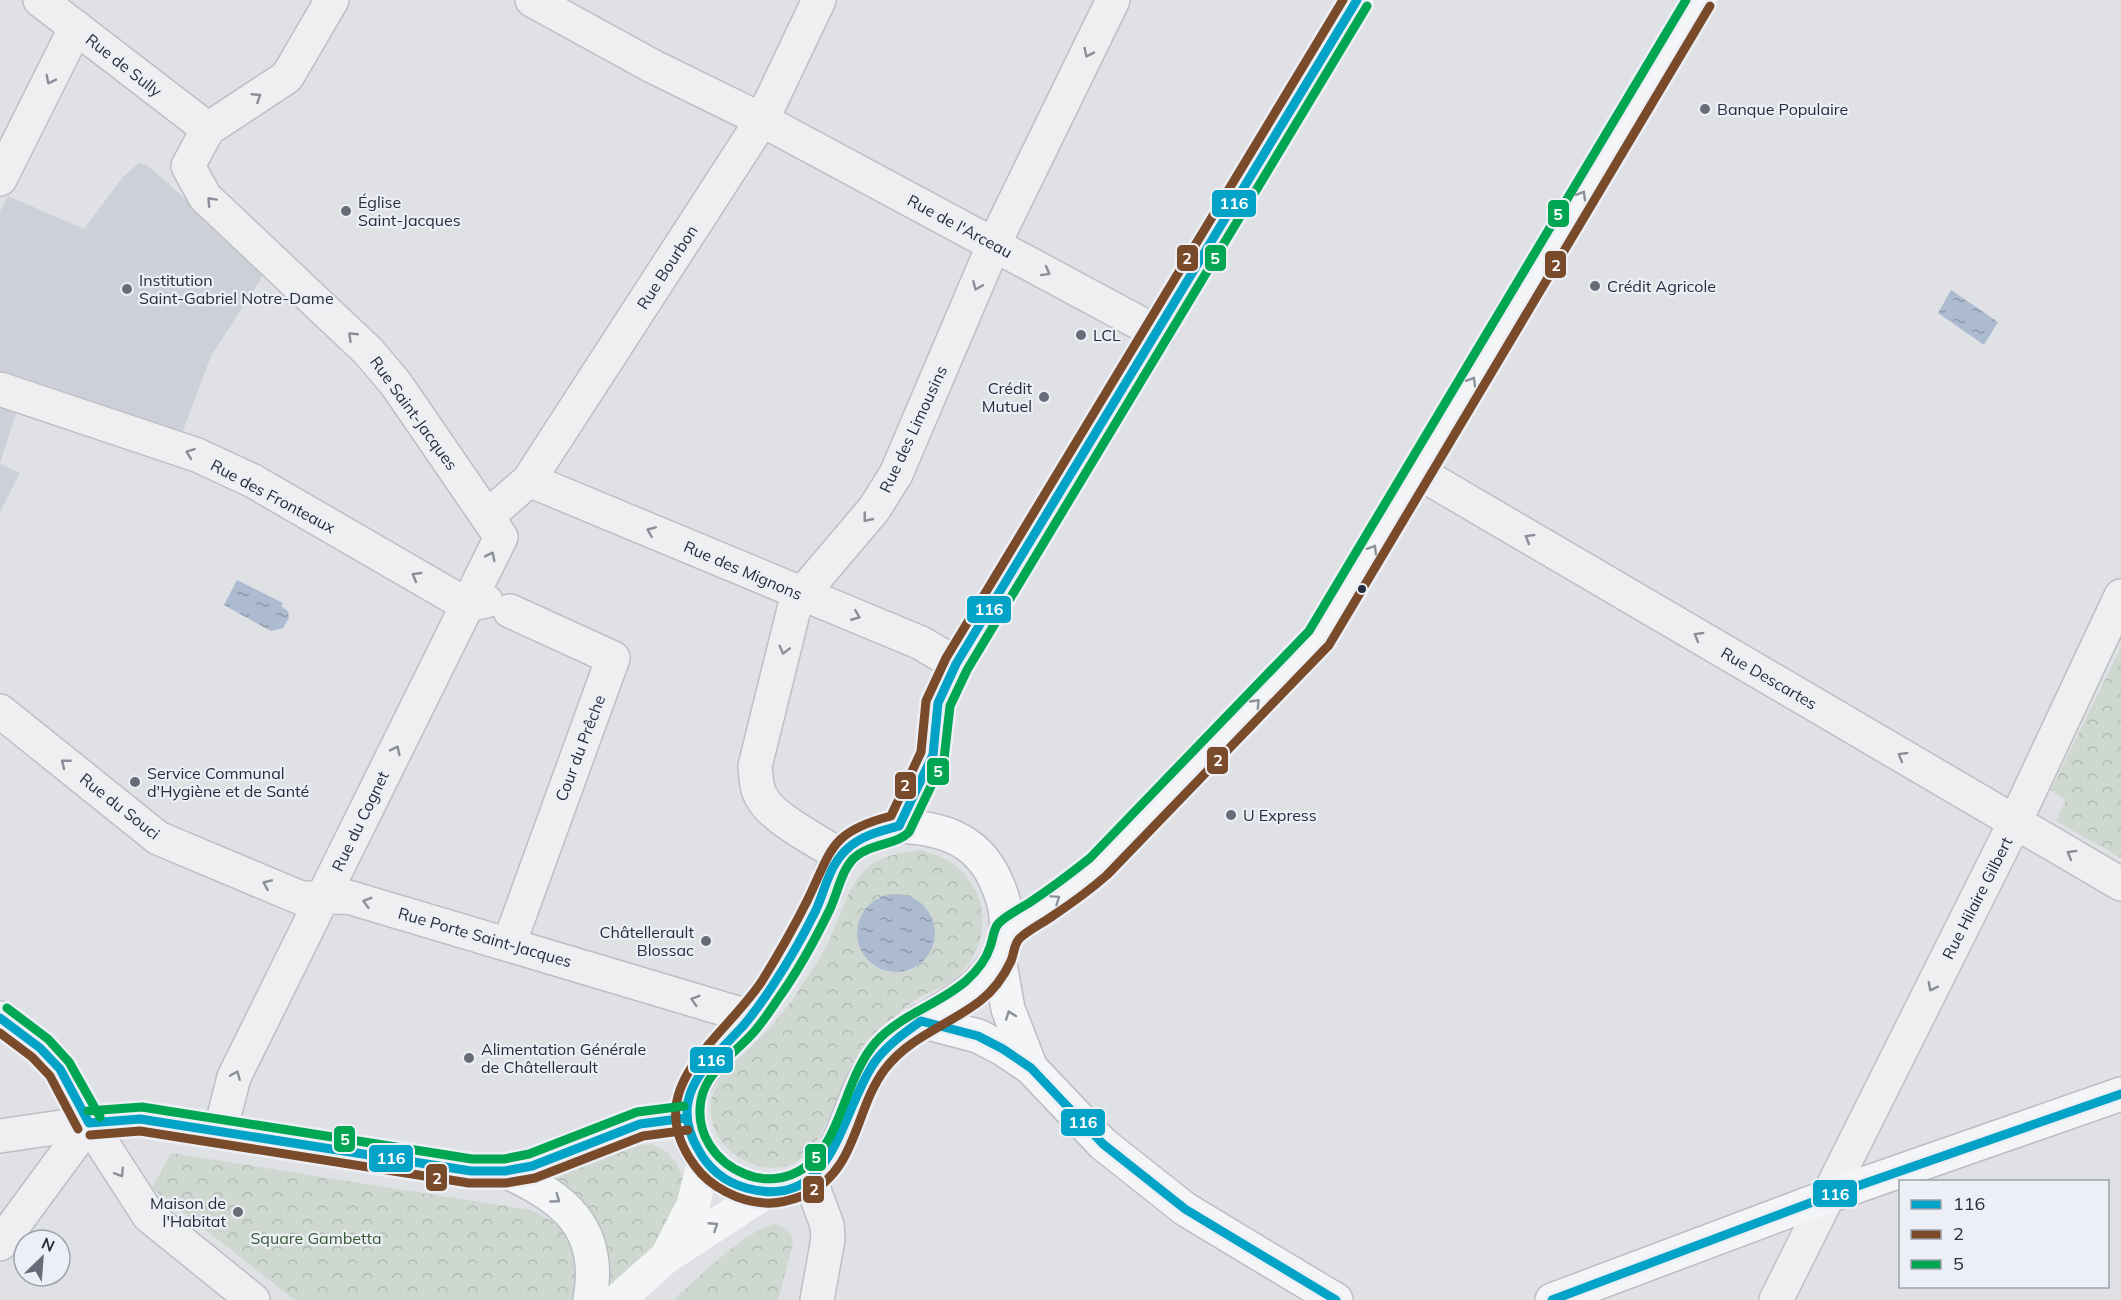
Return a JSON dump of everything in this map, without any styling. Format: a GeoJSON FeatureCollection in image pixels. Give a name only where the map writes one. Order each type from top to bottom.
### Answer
{"type":"FeatureCollection","features":[{"type":"Feature","properties":{"kind":"main road"},"geometry":{"type":"LineString","coordinates":[[899,826],[933,755],[938,703],[956,664],[1158,333],[1357,0]]}},
{"type":"Feature","properties":{"kind":"main road"},"geometry":{"type":"LineString","coordinates":[[1031,1068],[1008,1009],[1003,945],[1004,897],[989,866],[964,842],[930,827],[899,826],[869,834],[840,856],[802,939],[751,1017],[697,1076],[689,1096],[686,1118],[692,1142],[704,1161],[724,1179],[745,1189],[765,1192],[792,1187],[810,1179],[829,1160],[841,1140],[873,1064],[893,1041],[976,988],[1003,945],[1098,867],[1319,638],[1700,0]]}},
{"type":"Feature","properties":{"kind":"main road"},"geometry":{"type":"LineString","coordinates":[[0,1018],[40,1048],[60,1069],[89,1123],[140,1119],[471,1171],[505,1171],[531,1166],[640,1124],[686,1118]]}},
{"type":"Feature","properties":{"kind":"main road"},"geometry":{"type":"LineString","coordinates":[[921,1021],[978,1036],[1031,1068],[1103,1144],[1185,1209],[1336,1300]]}},
{"type":"Feature","properties":{"kind":"main road"},"geometry":{"type":"LineString","coordinates":[[1552,1300],[1826,1197],[2121,1094]]}},
{"type":"Feature","properties":{"kind":"main road"},"geometry":{"type":"LineString","coordinates":[[665,1258],[693,1205],[704,1161]]}},
{"type":"Feature","properties":{"kind":"main road"},"geometry":{"type":"LineString","coordinates":[[505,1171],[546,1192],[565,1206],[581,1225],[590,1247],[593,1268],[590,1300]]}},
{"type":"Feature","properties":{"kind":"main road"},"geometry":{"type":"LineString","coordinates":[[618,1300],[665,1258],[765,1192]]}},
{"type":"Feature","properties":{"kind":"street","name":"Rue de Sully"},"geometry":{"type":"LineString","coordinates":[[40,0],[208,129]]}},
{"type":"Feature","properties":{"kind":"street"},"geometry":{"type":"LineString","coordinates":[[208,129],[287,77],[332,0]]}},
{"type":"Feature","properties":{"kind":"street","name":"Rue de l'Arceau"},"geometry":{"type":"LineString","coordinates":[[532,0],[652,66],[762,120],[1158,333]]}},
{"type":"Feature","properties":{"kind":"street","name":"Rue Bourbon"},"geometry":{"type":"LineString","coordinates":[[488,516],[529,480],[762,120],[819,0]]}},
{"type":"Feature","properties":{"kind":"street","name":"Rue des Limousins"},"geometry":{"type":"LineString","coordinates":[[840,856],[772,810],[761,798],[755,766],[794,609],[802,594],[874,509],[896,474],[994,244],[1113,0]]}},
{"type":"Feature","properties":{"kind":"street"},"geometry":{"type":"LineString","coordinates":[[0,179],[76,27]]}},
{"type":"Feature","properties":{"kind":"street","name":"Rue Saint-Jacques"},"geometry":{"type":"LineString","coordinates":[[208,129],[188,166],[205,197],[369,352],[396,384],[488,516]]}},
{"type":"Feature","properties":{"kind":"street","name":"Rue des Fronteaux"},"geometry":{"type":"LineString","coordinates":[[0,389],[197,455],[243,476],[487,606]]}},
{"type":"Feature","properties":{"kind":"street","name":"Rue Descartes"},"geometry":{"type":"LineString","coordinates":[[1418,472],[2121,884]]}},
{"type":"Feature","properties":{"kind":"street","name":"Rue des Mignons"},"geometry":{"type":"LineString","coordinates":[[529,480],[921,643],[956,664]]}},
{"type":"Feature","properties":{"kind":"street","name":"Rue du Cognet"},"geometry":{"type":"LineString","coordinates":[[220,1132],[234,1077],[322,899],[487,606],[501,537],[488,516]]}},
{"type":"Feature","properties":{"kind":"street","name":"Rue Hilaire Gilbert"},"geometry":{"type":"LineString","coordinates":[[1776,1300],[2015,822],[2121,596]]}},
{"type":"Feature","properties":{"kind":"street","name":"Cour du Prêche"},"geometry":{"type":"LineString","coordinates":[[487,606],[613,658],[509,944]]}},
{"type":"Feature","properties":{"kind":"street","name":"Rue du Souci"},"geometry":{"type":"LineString","coordinates":[[0,711],[158,838],[301,898],[322,899]]}},
{"type":"Feature","properties":{"kind":"street","name":"Rue Porte Saint-Jacques"},"geometry":{"type":"LineString","coordinates":[[322,899],[348,897],[751,1017]]}},
{"type":"Feature","properties":{"kind":"street"},"geometry":{"type":"LineString","coordinates":[[0,1136],[89,1123]]}},
{"type":"Feature","properties":{"kind":"street"},"geometry":{"type":"LineString","coordinates":[[0,1244],[89,1123]]}},
{"type":"Feature","properties":{"kind":"street"},"geometry":{"type":"LineString","coordinates":[[89,1123],[149,1216],[253,1300]]}},
{"type":"Feature","properties":{"kind":"street"},"geometry":{"type":"LineString","coordinates":[[810,1179],[827,1225],[828,1239],[817,1300]]}},
{"type":"Feature","properties":{"kind":"shaded area","name":"Institution Saint-Gabriel Notre-Dame"},"geometry":{"type":"Polygon","coordinates":[[[139,163],[147,165],[266,271],[211,356],[182,433],[0,370],[0,211],[8,196],[84,229],[123,177],[139,163]]]}},
{"type":"Feature","properties":{"kind":"shaded area"},"geometry":{"type":"Polygon","coordinates":[[[0,404],[17,410],[0,463],[0,404]]]}},
{"type":"Feature","properties":{"kind":"shaded area"},"geometry":{"type":"Polygon","coordinates":[[[0,464],[20,473],[0,512],[0,464]]]}},
{"type":"Feature","properties":{"kind":"green space"},"geometry":{"type":"Polygon","coordinates":[[[2121,647],[2121,858],[2056,821],[2066,800],[2051,790],[2121,647]]]}},
{"type":"Feature","properties":{"kind":"green space"},"geometry":{"type":"Polygon","coordinates":[[[919,850],[952,863],[970,881],[975,890],[980,902],[982,926],[976,950],[970,961],[954,979],[906,1007],[870,1043],[847,1075],[822,1133],[797,1162],[779,1167],[756,1165],[739,1158],[718,1136],[712,1119],[711,1104],[722,1077],[731,1065],[771,1027],[794,997],[825,948],[849,893],[860,875],[880,860],[892,855],[919,850]]]}},
{"type":"Feature","properties":{"kind":"green space"},"geometry":{"type":"Polygon","coordinates":[[[637,1144],[653,1145],[667,1152],[678,1165],[686,1188],[665,1240],[604,1300],[541,1181],[637,1144]]]}},
{"type":"Feature","properties":{"kind":"green space","name":"Square Gambetta"},"geometry":{"type":"Polygon","coordinates":[[[171,1153],[530,1210],[558,1226],[581,1248],[579,1300],[295,1300],[152,1188],[171,1153]]]}},
{"type":"Feature","properties":{"kind":"green space"},"geometry":{"type":"Polygon","coordinates":[[[775,1224],[787,1230],[793,1243],[778,1300],[673,1300],[737,1245],[751,1235],[775,1224]]]}},
{"type":"Feature","properties":{"kind":"water"},"geometry":{"type":"Polygon","coordinates":[[[1951,290],[1998,322],[1984,345],[1938,313],[1951,290]]]}},
{"type":"Feature","properties":{"kind":"water"},"geometry":{"type":"Polygon","coordinates":[[[237,580],[283,603],[281,606],[288,611],[289,618],[283,628],[271,631],[224,605],[237,580]]]}},
{"type":"Feature","properties":{"kind":"water"},"geometry":{"type":"Polygon","coordinates":[[[896,894],[911,897],[923,906],[932,918],[935,933],[932,948],[923,960],[911,969],[896,972],[881,969],[869,960],[860,948],[857,933],[860,918],[869,906],[881,897],[896,894]]]}},
{"type":"Feature","properties":{"kind":"transit line","name":"2"},"geometry":{"type":"LineString","coordinates":[[1343,0],[946,658],[926,701],[921,752],[891,816],[855,829],[835,845],[780,952],[762,981],[692,1066],[680,1089],[676,1112],[680,1138],[701,1174],[726,1192],[746,1200],[775,1203],[805,1195],[822,1184],[836,1171],[853,1138],[875,1085],[895,1058],[917,1040],[968,1010],[985,997],[1005,972],[1020,938],[1107,875],[1329,645],[1710,6]]}},
{"type":"Feature","properties":{"kind":"transit line","name":"116"},"geometry":{"type":"LineString","coordinates":[[899,826],[933,755],[938,703],[956,664],[1357,0]]}},
{"type":"Feature","properties":{"kind":"transit line","name":"5"},"geometry":{"type":"LineString","coordinates":[[1367,6],[967,670],[950,706],[944,759],[909,832],[898,839],[860,853],[850,863],[824,921],[792,977],[756,1029],[722,1063],[704,1090],[700,1112],[704,1135],[716,1154],[734,1169],[752,1177],[768,1179],[783,1177],[804,1168],[817,1157],[835,1126],[865,1057],[876,1042],[896,1024],[944,997],[970,977],[986,957],[998,924],[1090,858],[1309,631],[1686,0]]}},
{"type":"Feature","properties":{"kind":"transit line","name":"116"},"geometry":{"type":"LineString","coordinates":[[899,826],[864,838],[840,856],[831,871],[811,920],[779,976],[751,1016],[706,1066],[696,1081],[689,1096],[687,1112],[689,1130],[702,1156],[712,1168],[724,1178],[746,1188],[775,1192],[798,1186],[816,1173],[830,1154],[874,1063],[890,1045],[921,1021],[978,1036],[1003,1049],[1031,1068],[1103,1144],[1185,1209],[1336,1300]]}},
{"type":"Feature","properties":{"kind":"transit line","name":"5"},"geometry":{"type":"LineString","coordinates":[[7,1008],[48,1039],[69,1062],[100,1117]]}},
{"type":"Feature","properties":{"kind":"transit line","name":"116"},"geometry":{"type":"LineString","coordinates":[[0,1018],[40,1048],[60,1069],[89,1123]]}},
{"type":"Feature","properties":{"kind":"transit line","name":"2"},"geometry":{"type":"LineString","coordinates":[[0,1033],[32,1057],[50,1076],[78,1129]]}},
{"type":"Feature","properties":{"kind":"transit line","name":"116"},"geometry":{"type":"LineString","coordinates":[[1552,1300],[1826,1197],[2121,1094]]}},
{"type":"Feature","properties":{"kind":"transit line","name":"5"},"geometry":{"type":"LineString","coordinates":[[88,1111],[142,1107],[472,1159],[504,1159],[529,1154],[637,1112],[684,1106]]}},
{"type":"Feature","properties":{"kind":"transit line","name":"116"},"geometry":{"type":"LineString","coordinates":[[89,1123],[140,1119],[471,1171],[505,1171],[532,1166],[640,1124],[686,1118]]}},
{"type":"Feature","properties":{"kind":"transit line","name":"2"},"geometry":{"type":"LineString","coordinates":[[90,1135],[140,1131],[469,1183],[506,1183],[535,1178],[643,1136],[688,1130]]}},
{"type":"Feature","properties":{"kind":"place","name":"Banque Populaire"},"geometry":{"type":"Point","coordinates":[1705,109]}},
{"type":"Feature","properties":{"kind":"place","name":"Église Saint-Jacques"},"geometry":{"type":"Point","coordinates":[346,211]}},
{"type":"Feature","properties":{"kind":"place","name":"Crédit Agricole"},"geometry":{"type":"Point","coordinates":[1595,286]}},
{"type":"Feature","properties":{"kind":"place","name":"Institution Saint-Gabriel Notre-Dame"},"geometry":{"type":"Point","coordinates":[127,289]}},
{"type":"Feature","properties":{"kind":"place","name":"LCL"},"geometry":{"type":"Point","coordinates":[1081,335]}},
{"type":"Feature","properties":{"kind":"place","name":"Crédit Mutuel"},"geometry":{"type":"Point","coordinates":[1044,397]}},
{"type":"Feature","properties":{"kind":"place","name":"Service Communal d'Hygiène et de Santé"},"geometry":{"type":"Point","coordinates":[135,782]}},
{"type":"Feature","properties":{"kind":"place","name":"U Express"},"geometry":{"type":"Point","coordinates":[1231,815]}},
{"type":"Feature","properties":{"kind":"place","name":"Châtellerault Blossac"},"geometry":{"type":"Point","coordinates":[706,941]}},
{"type":"Feature","properties":{"kind":"place","name":"Alimentation Générale de Châtellerault"},"geometry":{"type":"Point","coordinates":[469,1058]}},
{"type":"Feature","properties":{"kind":"place","name":"Maison de l'Habitat"},"geometry":{"type":"Point","coordinates":[238,1212]}}]}
